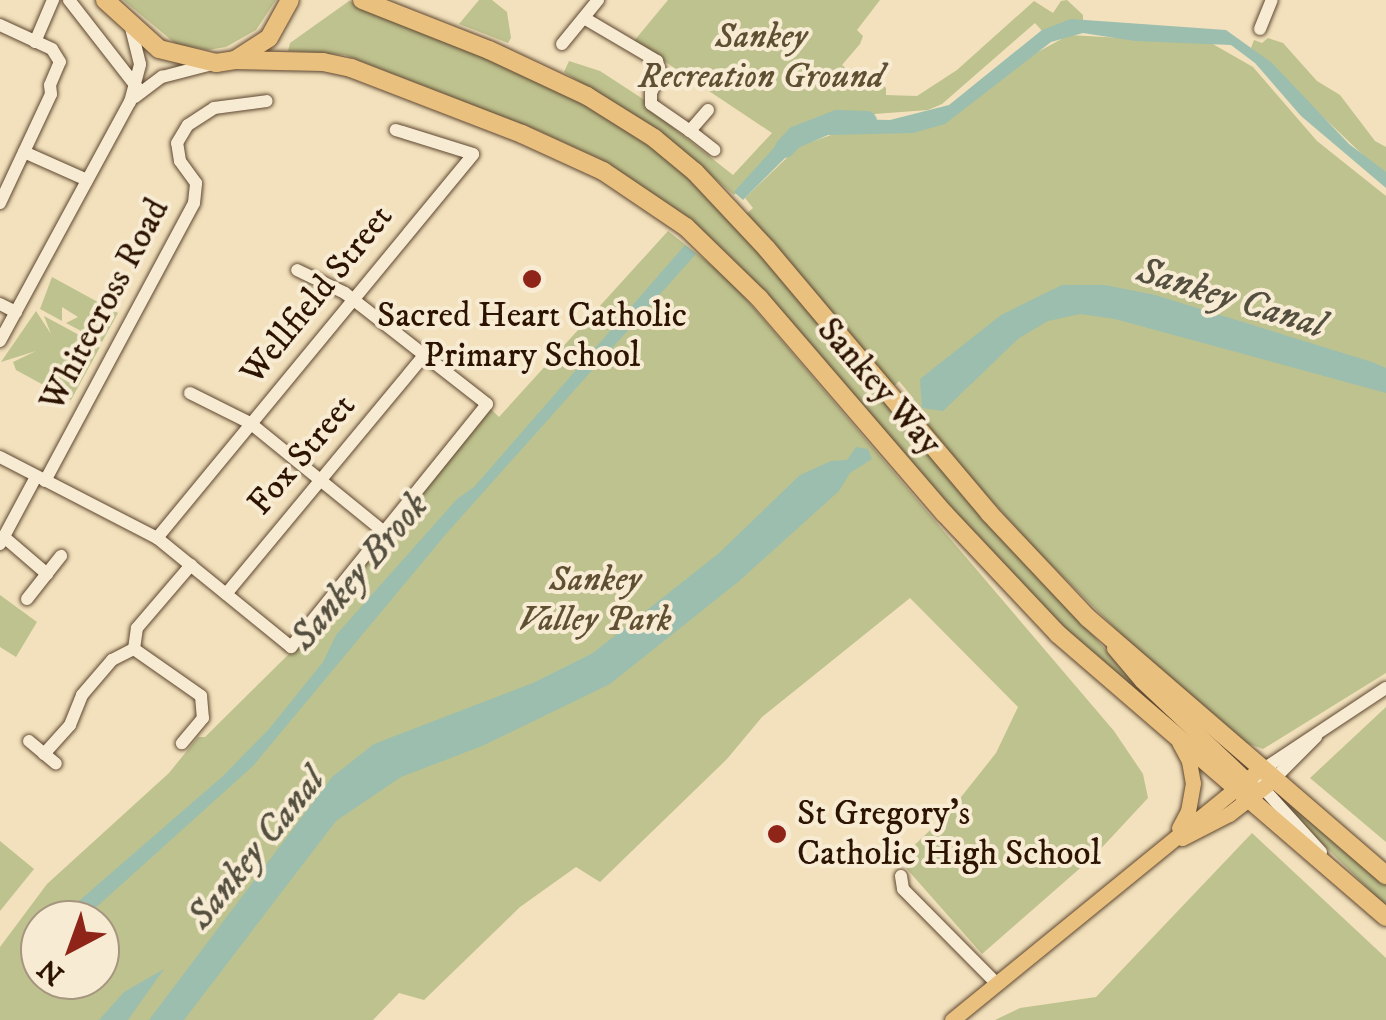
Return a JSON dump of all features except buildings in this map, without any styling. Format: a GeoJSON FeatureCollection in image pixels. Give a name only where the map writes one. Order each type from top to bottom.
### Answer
{"type":"FeatureCollection","features":[{"type":"Feature","properties":{"kind":"highway"},"geometry":{"type":"LineString","coordinates":[[105,0],[131,27],[174,56],[216,63]]}},
{"type":"Feature","properties":{"kind":"highway"},"geometry":{"type":"LineString","coordinates":[[235,60],[269,38],[290,0]]}},
{"type":"Feature","properties":{"kind":"highway","name":"Sankey Way"},"geometry":{"type":"LineString","coordinates":[[362,0],[489,50],[587,96],[654,138],[695,172],[743,221],[989,513],[1088,618],[1386,916]]}},
{"type":"Feature","properties":{"kind":"highway","name":"Sankey Way"},"geometry":{"type":"LineString","coordinates":[[216,63],[323,62],[350,68],[522,134],[603,171],[651,201],[712,250],[759,298],[1019,594],[1108,680],[1175,736],[1254,783],[1386,875]]}},
{"type":"Feature","properties":{"kind":"main road"},"geometry":{"type":"LineString","coordinates":[[1169,844],[1188,812],[1192,794],[1188,760],[1175,736]]}},
{"type":"Feature","properties":{"kind":"main road"},"geometry":{"type":"LineString","coordinates":[[952,1020],[1169,844],[1254,783]]}},
{"type":"Feature","properties":{"kind":"street"},"geometry":{"type":"LineString","coordinates":[[35,42],[53,0]]}},
{"type":"Feature","properties":{"kind":"street"},"geometry":{"type":"LineString","coordinates":[[69,0],[138,89]]}},
{"type":"Feature","properties":{"kind":"street"},"geometry":{"type":"LineString","coordinates":[[562,44],[598,0]]}},
{"type":"Feature","properties":{"kind":"street"},"geometry":{"type":"LineString","coordinates":[[1260,29],[1272,0]]}},
{"type":"Feature","properties":{"kind":"street"},"geometry":{"type":"LineString","coordinates":[[584,18],[657,62],[660,72],[650,93],[652,104],[714,150]]}},
{"type":"Feature","properties":{"kind":"street"},"geometry":{"type":"LineString","coordinates":[[0,26],[52,49],[60,62],[50,85],[52,94],[0,203]]}},
{"type":"Feature","properties":{"kind":"street"},"geometry":{"type":"LineString","coordinates":[[0,341],[138,89],[140,55],[131,27]]}},
{"type":"Feature","properties":{"kind":"street"},"geometry":{"type":"LineString","coordinates":[[138,89],[162,77],[216,63]]}},
{"type":"Feature","properties":{"kind":"street","name":"Whitecross Road"},"geometry":{"type":"LineString","coordinates":[[40,479],[194,204],[196,183],[180,161],[177,143],[188,125],[214,108],[267,101]]}},
{"type":"Feature","properties":{"kind":"street"},"geometry":{"type":"LineString","coordinates":[[690,131],[708,110]]}},
{"type":"Feature","properties":{"kind":"street","name":"Wellfield Street"},"geometry":{"type":"LineString","coordinates":[[157,538],[473,154],[396,130]]}},
{"type":"Feature","properties":{"kind":"street"},"geometry":{"type":"LineString","coordinates":[[24,152],[87,180]]}},
{"type":"Feature","properties":{"kind":"street"},"geometry":{"type":"LineString","coordinates":[[0,457],[157,538],[291,647],[487,404],[353,299],[297,270]]}},
{"type":"Feature","properties":{"kind":"street"},"geometry":{"type":"LineString","coordinates":[[0,304],[16,312]]}},
{"type":"Feature","properties":{"kind":"street","name":"Fox Street"},"geometry":{"type":"LineString","coordinates":[[226,594],[425,354]]}},
{"type":"Feature","properties":{"kind":"street"},"geometry":{"type":"LineString","coordinates":[[190,393],[250,423],[384,532]]}},
{"type":"Feature","properties":{"kind":"street"},"geometry":{"type":"LineString","coordinates":[[40,479],[2,541],[47,574]]}},
{"type":"Feature","properties":{"kind":"street"},"geometry":{"type":"LineString","coordinates":[[27,599],[62,556]]}},
{"type":"Feature","properties":{"kind":"street"},"geometry":{"type":"LineString","coordinates":[[134,648],[137,628],[190,565]]}},
{"type":"Feature","properties":{"kind":"street"},"geometry":{"type":"LineString","coordinates":[[134,648],[166,674],[196,689],[204,704],[205,728],[182,742]]}},
{"type":"Feature","properties":{"kind":"street"},"geometry":{"type":"LineString","coordinates":[[44,754],[70,725],[82,695],[112,660],[134,648]]}},
{"type":"Feature","properties":{"kind":"street"},"geometry":{"type":"LineString","coordinates":[[1254,783],[1386,688]]}},
{"type":"Feature","properties":{"kind":"street"},"geometry":{"type":"LineString","coordinates":[[30,741],[56,764]]}},
{"type":"Feature","properties":{"kind":"street"},"geometry":{"type":"LineString","coordinates":[[900,876],[903,890],[996,983]]}},
{"type":"Feature","properties":{"kind":"green space"},"geometry":{"type":"Polygon","coordinates":[[[123,0],[276,0],[256,30],[226,47],[208,50],[176,44],[123,0]]]}},
{"type":"Feature","properties":{"kind":"green space"},"geometry":{"type":"Polygon","coordinates":[[[479,0],[492,0],[507,12],[511,38],[508,43],[459,24],[479,0]]]}},
{"type":"Feature","properties":{"kind":"green space","name":"Sankey Recreation Ground"},"geometry":{"type":"Polygon","coordinates":[[[668,0],[880,0],[857,30],[863,36],[860,44],[842,65],[856,77],[871,73],[886,88],[886,95],[917,96],[957,70],[1034,1],[1053,13],[1061,1],[1067,0],[1083,15],[1083,23],[1043,32],[1035,23],[942,104],[928,110],[834,117],[793,135],[734,195],[672,142],[564,72],[569,61],[600,71],[660,110],[671,126],[733,175],[772,133],[634,41],[668,0]]]}},
{"type":"Feature","properties":{"kind":"green space"},"geometry":{"type":"Polygon","coordinates":[[[349,1],[556,87],[654,146],[717,203],[1125,672],[1217,757],[1214,761],[1054,623],[676,209],[600,159],[539,131],[345,55],[288,51],[290,43],[349,1]]]}},
{"type":"Feature","properties":{"kind":"green space"},"geometry":{"type":"Polygon","coordinates":[[[1069,35],[1211,43],[1253,67],[1317,141],[1386,196],[1386,673],[1263,749],[1241,741],[1139,652],[1037,551],[907,407],[914,399],[899,381],[893,387],[745,215],[753,208],[745,198],[799,146],[837,133],[937,124],[1023,60],[1069,35]]]}},
{"type":"Feature","properties":{"kind":"green space"},"geometry":{"type":"Polygon","coordinates":[[[1268,38],[1283,43],[1317,81],[1340,95],[1375,141],[1386,147],[1386,177],[1251,48],[1254,40],[1262,43],[1268,38]]]}},
{"type":"Feature","properties":{"kind":"green space","name":"Sankey Valley Park"},"geometry":{"type":"Polygon","coordinates":[[[668,231],[729,279],[1114,731],[1143,774],[1148,798],[1094,856],[982,954],[899,860],[950,811],[996,753],[1018,707],[910,598],[762,717],[727,759],[600,882],[576,867],[520,907],[424,1000],[399,993],[373,1020],[0,1020],[0,947],[20,920],[20,1000],[120,1000],[120,900],[35,900],[47,884],[169,773],[198,737],[205,737],[294,649],[490,408],[499,417],[668,231]]]}},
{"type":"Feature","properties":{"kind":"green space"},"geometry":{"type":"Polygon","coordinates":[[[52,277],[118,313],[102,342],[66,323],[78,317],[62,307],[62,321],[40,309],[52,277]]]}},
{"type":"Feature","properties":{"kind":"green space"},"geometry":{"type":"Polygon","coordinates":[[[36,311],[51,334],[44,316],[92,342],[77,344],[78,347],[100,347],[71,400],[16,370],[13,362],[36,351],[1,362],[36,311]]]}},
{"type":"Feature","properties":{"kind":"green space"},"geometry":{"type":"Polygon","coordinates":[[[0,595],[37,622],[16,657],[0,647],[0,595]]]}},
{"type":"Feature","properties":{"kind":"green space"},"geometry":{"type":"Polygon","coordinates":[[[1386,707],[1386,842],[1310,778],[1386,707]]]}},
{"type":"Feature","properties":{"kind":"green space"},"geometry":{"type":"Polygon","coordinates":[[[1279,797],[1386,883],[1386,906],[1296,818],[1279,797]]]}},
{"type":"Feature","properties":{"kind":"green space"},"geometry":{"type":"Polygon","coordinates":[[[1252,833],[1386,958],[1386,1020],[995,1020],[1020,1008],[1096,997],[1252,833]]]}},
{"type":"Feature","properties":{"kind":"green space"},"geometry":{"type":"Polygon","coordinates":[[[0,841],[34,869],[0,911],[0,841]]]}},
{"type":"Feature","properties":{"kind":"shaded area"},"geometry":{"type":"Polygon","coordinates":[[[1071,19],[1226,30],[1272,63],[1349,144],[1386,172],[1386,188],[1301,116],[1255,63],[1231,45],[1135,41],[1083,33],[1051,42],[945,124],[913,133],[828,135],[793,150],[743,200],[734,192],[780,141],[844,119],[890,120],[949,105],[1042,30],[1071,19]]]}},
{"type":"Feature","properties":{"kind":"shaded area","name":"Sankey Brook"},"geometry":{"type":"Polygon","coordinates":[[[685,245],[696,254],[446,534],[253,766],[104,900],[80,900],[223,776],[269,729],[323,662],[336,635],[457,499],[474,487],[685,245]]]}},
{"type":"Feature","properties":{"kind":"shaded area"},"geometry":{"type":"Polygon","coordinates":[[[1062,285],[1105,285],[1155,295],[1372,362],[1386,368],[1386,393],[1115,319],[1080,314],[1048,321],[1019,338],[943,411],[922,408],[920,379],[1001,315],[1062,285]]]}},
{"type":"Feature","properties":{"kind":"shaded area"},"geometry":{"type":"Polygon","coordinates":[[[856,447],[868,449],[872,459],[850,473],[839,491],[738,582],[610,684],[482,746],[401,777],[336,821],[184,1020],[149,1020],[332,777],[374,744],[533,683],[593,653],[719,553],[800,475],[831,461],[847,460],[856,447]]]}},
{"type":"Feature","properties":{"kind":"shaded area"},"geometry":{"type":"Polygon","coordinates":[[[164,969],[128,1020],[99,1020],[124,992],[164,969]]]}},
{"type":"Feature","properties":{"kind":"waterway","name":"Sankey Brook"},"geometry":{"type":"LineString","coordinates":[[785,148],[796,136],[837,120],[867,121]]}},
{"type":"Feature","properties":{"kind":"place","name":"Sacred Heart Catholic Primary School"},"geometry":{"type":"Point","coordinates":[532,279]}},
{"type":"Feature","properties":{"kind":"place","name":"St Gregory's Catholic High School"},"geometry":{"type":"Point","coordinates":[777,834]}},
{"type":"Feature","properties":{"kind":"water label","name":"Sankey Canal"},"geometry":{"type":"Point","coordinates":[1231,299]}},
{"type":"Feature","properties":{"kind":"water label","name":"Sankey Canal"},"geometry":{"type":"Point","coordinates":[257,849]}}]}
